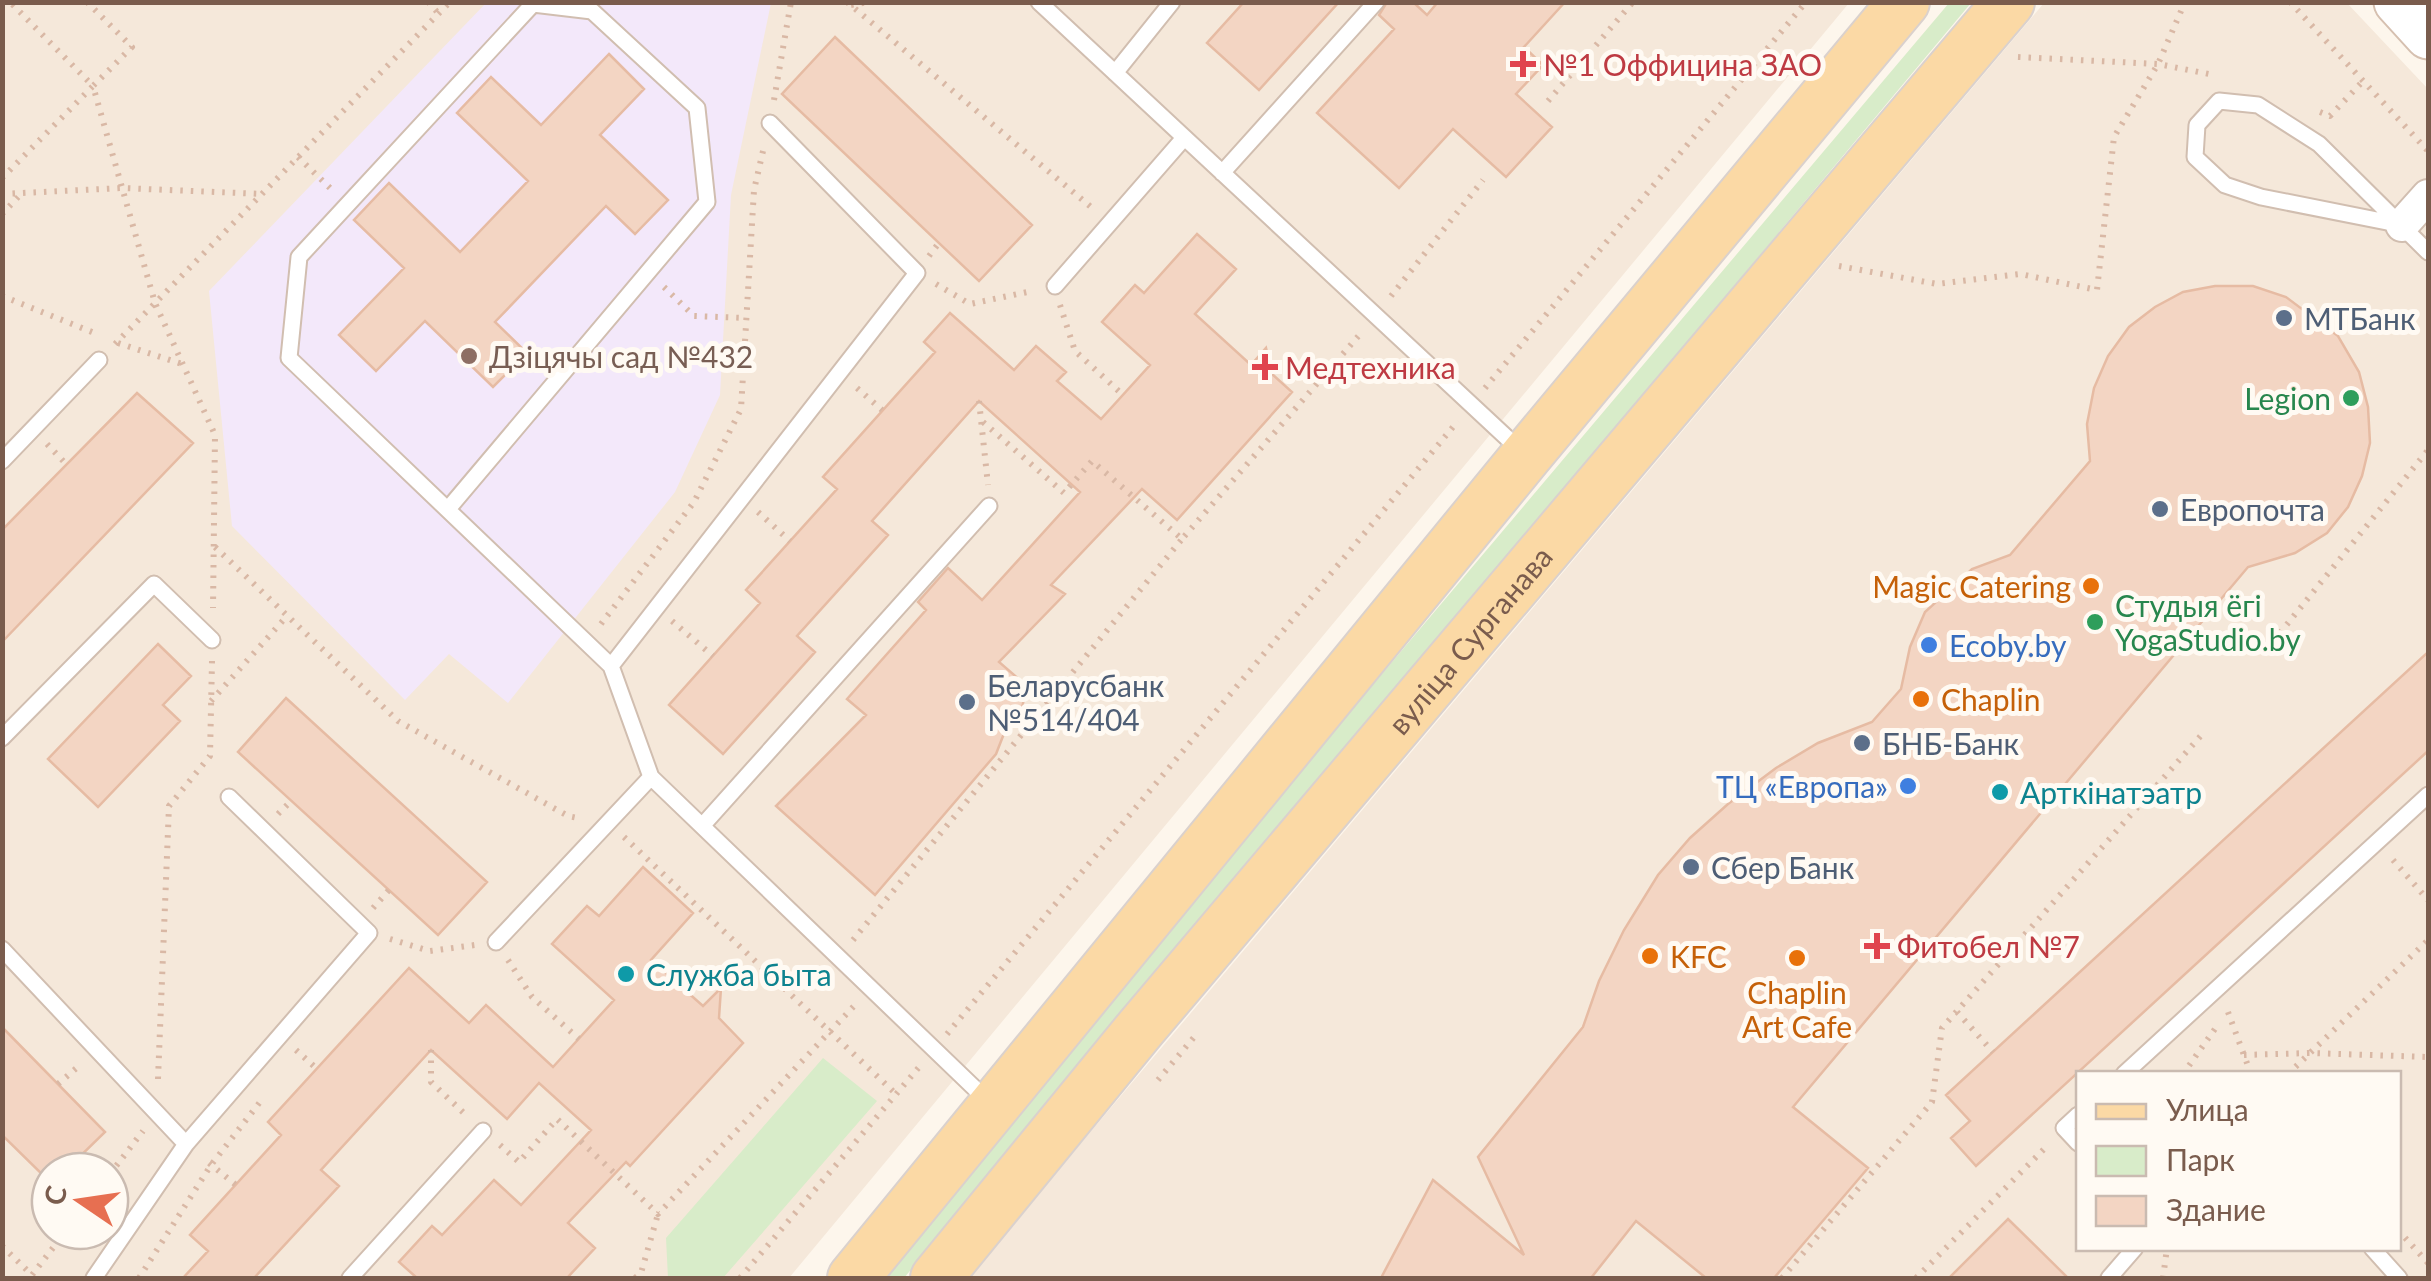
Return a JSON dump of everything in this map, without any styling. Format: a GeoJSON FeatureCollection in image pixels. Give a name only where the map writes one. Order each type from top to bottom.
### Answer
{"type":"FeatureCollection","features":[{"type":"Feature","properties":{"kind":"main road"},"geometry":{"type":"LineString","coordinates":[[853,1278],[1526,456],[1904,2]]}},
{"type":"Feature","properties":{"kind":"main road","name":"вуліца Сурганава"},"geometry":{"type":"LineString","coordinates":[[936,1278],[1153,1013],[2009,2]]}},
{"type":"Feature","properties":{"kind":"main road"},"geometry":{"type":"LineString","coordinates":[[2397,2],[2428,36]]}},
{"type":"Feature","properties":{"kind":"street"},"geometry":{"type":"LineString","coordinates":[[2402,225],[2428,196]]}},
{"type":"Feature","properties":{"kind":"lane"},"geometry":{"type":"LineString","coordinates":[[1039,2],[1526,456]]}},
{"type":"Feature","properties":{"kind":"lane"},"geometry":{"type":"LineString","coordinates":[[1115,73],[1172,2]]}},
{"type":"Feature","properties":{"kind":"lane"},"geometry":{"type":"LineString","coordinates":[[1222,173],[1376,2]]}},
{"type":"Feature","properties":{"kind":"lane"},"geometry":{"type":"LineString","coordinates":[[448,509],[707,202],[697,108],[592,10],[532,4],[299,257],[290,358],[611,666],[651,776],[993,1106]]}},
{"type":"Feature","properties":{"kind":"lane"},"geometry":{"type":"LineString","coordinates":[[2402,225],[2261,198],[2224,185],[2195,157],[2197,125],[2219,101],[2258,104],[2319,144],[2402,225],[2428,252]]}},
{"type":"Feature","properties":{"kind":"lane"},"geometry":{"type":"LineString","coordinates":[[611,666],[917,273],[770,123]]}},
{"type":"Feature","properties":{"kind":"lane"},"geometry":{"type":"LineString","coordinates":[[1055,286],[1184,138]]}},
{"type":"Feature","properties":{"kind":"lane"},"geometry":{"type":"LineString","coordinates":[[2,461],[99,360]]}},
{"type":"Feature","properties":{"kind":"lane"},"geometry":{"type":"LineString","coordinates":[[702,826],[989,506]]}},
{"type":"Feature","properties":{"kind":"lane"},"geometry":{"type":"LineString","coordinates":[[2,738],[154,584],[212,640]]}},
{"type":"Feature","properties":{"kind":"lane"},"geometry":{"type":"LineString","coordinates":[[496,942],[651,776]]}},
{"type":"Feature","properties":{"kind":"lane"},"geometry":{"type":"LineString","coordinates":[[2127,1071],[2428,796]]}},
{"type":"Feature","properties":{"kind":"lane"},"geometry":{"type":"LineString","coordinates":[[94,1278],[186,1144],[370,933],[229,797]]}},
{"type":"Feature","properties":{"kind":"lane"},"geometry":{"type":"LineString","coordinates":[[2,950],[186,1144]]}},
{"type":"Feature","properties":{"kind":"lane"},"geometry":{"type":"LineString","coordinates":[[2076,1117],[2064,1128],[2076,1141]]}},
{"type":"Feature","properties":{"kind":"lane"},"geometry":{"type":"LineString","coordinates":[[350,1278],[483,1130]]}},
{"type":"Feature","properties":{"kind":"lane"},"geometry":{"type":"LineString","coordinates":[[2109,1278],[2132,1251]]}},
{"type":"Feature","properties":{"kind":"lane"},"geometry":{"type":"LineString","coordinates":[[2375,1251],[2399,1278]]}},
{"type":"Feature","properties":{"kind":"path"},"geometry":{"type":"LineString","coordinates":[[10,2],[93,86]]}},
{"type":"Feature","properties":{"kind":"path"},"geometry":{"type":"LineString","coordinates":[[2,178],[132,47],[87,2]]}},
{"type":"Feature","properties":{"kind":"path"},"geometry":{"type":"LineString","coordinates":[[428,2],[439,14]]}},
{"type":"Feature","properties":{"kind":"path"},"geometry":{"type":"LineString","coordinates":[[99,360],[450,2]]}},
{"type":"Feature","properties":{"kind":"path"},"geometry":{"type":"LineString","coordinates":[[587,643],[694,502],[741,409],[754,190],[792,2]]}},
{"type":"Feature","properties":{"kind":"path"},"geometry":{"type":"LineString","coordinates":[[848,4],[868,2]]}},
{"type":"Feature","properties":{"kind":"path"},"geometry":{"type":"LineString","coordinates":[[1548,100],[1632,2]]}},
{"type":"Feature","properties":{"kind":"path"},"geometry":{"type":"LineString","coordinates":[[740,1278],[1806,2]]}},
{"type":"Feature","properties":{"kind":"path"},"geometry":{"type":"LineString","coordinates":[[1836,266],[1937,284],[2020,274],[2098,290],[2114,137],[2158,64],[2185,2]]}},
{"type":"Feature","properties":{"kind":"path"},"geometry":{"type":"LineString","coordinates":[[2290,2],[2428,151]]}},
{"type":"Feature","properties":{"kind":"path"},"geometry":{"type":"LineString","coordinates":[[848,4],[1110,223]]}},
{"type":"Feature","properties":{"kind":"path"},"geometry":{"type":"LineString","coordinates":[[2012,56],[2158,64],[2222,77]]}},
{"type":"Feature","properties":{"kind":"path"},"geometry":{"type":"LineString","coordinates":[[2312,109],[2330,116],[2364,81]]}},
{"type":"Feature","properties":{"kind":"path"},"geometry":{"type":"LineString","coordinates":[[298,157],[348,205]]}},
{"type":"Feature","properties":{"kind":"path"},"geometry":{"type":"LineString","coordinates":[[838,958],[1182,539],[1376,315],[1483,180]]}},
{"type":"Feature","properties":{"kind":"path"},"geometry":{"type":"LineString","coordinates":[[2,194],[122,188],[263,194]]}},
{"type":"Feature","properties":{"kind":"path"},"geometry":{"type":"LineString","coordinates":[[2,214],[22,193]]}},
{"type":"Feature","properties":{"kind":"path"},"geometry":{"type":"LineString","coordinates":[[648,272],[694,316],[746,318]]}},
{"type":"Feature","properties":{"kind":"path"},"geometry":{"type":"LineString","coordinates":[[917,273],[970,304],[1055,286],[1074,351],[1123,395]]}},
{"type":"Feature","properties":{"kind":"path"},"geometry":{"type":"LineString","coordinates":[[2,296],[183,364]]}},
{"type":"Feature","properties":{"kind":"path"},"geometry":{"type":"LineString","coordinates":[[979,401],[989,506]]}},
{"type":"Feature","properties":{"kind":"path"},"geometry":{"type":"LineString","coordinates":[[983,422],[1064,493],[1092,461],[1182,539]]}},
{"type":"Feature","properties":{"kind":"path"},"geometry":{"type":"LineString","coordinates":[[2267,649],[2428,450]]}},
{"type":"Feature","properties":{"kind":"path"},"geometry":{"type":"LineString","coordinates":[[742,498],[790,541]]}},
{"type":"Feature","properties":{"kind":"path"},"geometry":{"type":"LineString","coordinates":[[214,546],[398,721],[568,816],[608,822],[896,1094]]}},
{"type":"Feature","properties":{"kind":"path"},"geometry":{"type":"LineString","coordinates":[[656,608],[713,656]]}},
{"type":"Feature","properties":{"kind":"path"},"geometry":{"type":"LineString","coordinates":[[211,702],[287,616]]}},
{"type":"Feature","properties":{"kind":"path"},"geometry":{"type":"LineString","coordinates":[[1782,1278],[1932,1102],[1942,1028],[2206,731]]}},
{"type":"Feature","properties":{"kind":"path"},"geometry":{"type":"LineString","coordinates":[[2376,843],[2428,900]]}},
{"type":"Feature","properties":{"kind":"path"},"geometry":{"type":"LineString","coordinates":[[370,933],[430,951],[496,942],[532,997],[579,1038]]}},
{"type":"Feature","properties":{"kind":"path"},"geometry":{"type":"LineString","coordinates":[[2291,1071],[2428,940]]}},
{"type":"Feature","properties":{"kind":"path"},"geometry":{"type":"LineString","coordinates":[[635,1278],[641,1273],[658,1214],[871,988]]}},
{"type":"Feature","properties":{"kind":"path"},"geometry":{"type":"LineString","coordinates":[[2218,988],[2250,1071]]}},
{"type":"Feature","properties":{"kind":"path"},"geometry":{"type":"LineString","coordinates":[[1957,1011],[1993,1052]]}},
{"type":"Feature","properties":{"kind":"path"},"geometry":{"type":"LineString","coordinates":[[431,1050],[430,1082],[518,1162],[557,1119],[658,1214]]}},
{"type":"Feature","properties":{"kind":"path"},"geometry":{"type":"LineString","coordinates":[[288,1066],[298,1052]]}},
{"type":"Feature","properties":{"kind":"path"},"geometry":{"type":"LineString","coordinates":[[2244,1056],[2310,1053],[2428,1057]]}},
{"type":"Feature","properties":{"kind":"path"},"geometry":{"type":"LineString","coordinates":[[140,1278],[212,1165],[266,1094]]}},
{"type":"Feature","properties":{"kind":"path"},"geometry":{"type":"LineString","coordinates":[[1916,1278],[2064,1128]]}},
{"type":"Feature","properties":{"kind":"path"},"geometry":{"type":"LineString","coordinates":[[186,1144],[236,1185]]}},
{"type":"Feature","properties":{"kind":"path"},"geometry":{"type":"LineString","coordinates":[[2401,1233],[2428,1264]]}},
{"type":"Feature","properties":{"kind":"path"},"geometry":{"type":"LineString","coordinates":[[2,1246],[34,1277],[52,1251]]}},
{"type":"Feature","properties":{"kind":"path"},"geometry":{"type":"LineString","coordinates":[[2162,1277],[2166,1251]]}},
{"type":"Feature","properties":{"kind":"shaded area"},"geometry":{"type":"Polygon","coordinates":[[[2,3],[1849,3],[789,1278],[3,1278],[2,3]]]}},
{"type":"Feature","properties":{"kind":"shaded area","name":"Дзіцячы сад №432"},"geometry":{"type":"Polygon","coordinates":[[[486,3],[771,3],[731,195],[720,395],[675,492],[508,703],[449,654],[405,700],[232,526],[209,291],[486,3]]]}},
{"type":"Feature","properties":{"kind":"shaded area"},"geometry":{"type":"Polygon","coordinates":[[[2044,3],[2347,3],[2428,89],[2428,1278],[967,1278],[2044,3]]]}},
{"type":"Feature","properties":{"kind":"green space"},"geometry":{"type":"Polygon","coordinates":[[[1949,3],[1971,3],[904,1278],[877,1278],[1010,1114],[1949,3]]]}},
{"type":"Feature","properties":{"kind":"green space"},"geometry":{"type":"Polygon","coordinates":[[[823,1058],[877,1101],[723,1278],[668,1278],[666,1238],[823,1058]]]}},
{"type":"Feature","properties":{"kind":"building"},"geometry":{"type":"Polygon","coordinates":[[[1244,2],[1339,2],[1259,90],[1207,43],[1244,2]]]}},
{"type":"Feature","properties":{"kind":"building"},"geometry":{"type":"Polygon","coordinates":[[[1387,2],[1413,2],[1427,15],[1438,2],[1565,2],[1524,47],[1543,65],[1516,94],[1552,127],[1506,177],[1453,129],[1399,188],[1317,113],[1394,29],[1379,15],[1387,2]]]}},
{"type":"Feature","properties":{"kind":"building"},"geometry":{"type":"Polygon","coordinates":[[[835,37],[1032,225],[979,281],[782,94],[835,37]]]}},
{"type":"Feature","properties":{"kind":"building"},"geometry":{"type":"Polygon","coordinates":[[[609,54],[644,89],[600,135],[668,200],[635,234],[606,206],[495,322],[527,353],[493,387],[425,321],[376,371],[339,335],[404,268],[354,220],[389,183],[460,252],[528,181],[457,113],[491,77],[541,125],[609,54]]]}},
{"type":"Feature","properties":{"kind":"building"},"geometry":{"type":"Polygon","coordinates":[[[1197,234],[1236,269],[1195,314],[1251,365],[1266,348],[1272,374],[1292,392],[1177,520],[1142,489],[1051,585],[1065,594],[999,662],[1027,686],[1021,712],[1005,731],[996,754],[875,895],[776,806],[866,715],[847,699],[926,610],[918,602],[948,568],[982,600],[1080,492],[979,401],[872,521],[888,535],[797,636],[815,652],[723,754],[669,705],[760,603],[746,590],[837,489],[823,477],[935,352],[924,342],[950,313],[1014,370],[1036,346],[1066,372],[1057,381],[1101,419],[1150,365],[1102,322],[1135,285],[1144,293],[1197,234]]]}},
{"type":"Feature","properties":{"kind":"building","name":"ТЦ «Европа»"},"geometry":{"type":"Polygon","coordinates":[[[2215,286],[2253,286],[2286,297],[2338,336],[2359,372],[2368,407],[2370,443],[2362,476],[2348,507],[2327,533],[2295,553],[2248,567],[1793,1107],[1868,1168],[1774,1278],[1706,1278],[1636,1221],[1591,1278],[1381,1278],[1433,1180],[1524,1255],[1478,1157],[1583,1027],[1599,981],[1624,930],[1658,875],[1690,838],[1776,768],[1818,743],[1872,722],[1901,689],[1910,647],[1925,612],[1972,569],[2010,555],[2090,461],[2087,424],[2094,388],[2108,356],[2129,327],[2183,292],[2215,286]]]}},
{"type":"Feature","properties":{"kind":"building"},"geometry":{"type":"Polygon","coordinates":[[[137,393],[193,443],[2,642],[2,530],[137,393]]]}},
{"type":"Feature","properties":{"kind":"building"},"geometry":{"type":"Polygon","coordinates":[[[158,644],[191,676],[163,705],[180,721],[98,807],[48,759],[158,644]]]}},
{"type":"Feature","properties":{"kind":"building"},"geometry":{"type":"Polygon","coordinates":[[[2428,652],[2428,751],[1976,1166],[1951,1138],[1970,1121],[1946,1095],[2428,652]]]}},
{"type":"Feature","properties":{"kind":"building"},"geometry":{"type":"Polygon","coordinates":[[[286,698],[487,882],[438,935],[238,752],[286,698]]]}},
{"type":"Feature","properties":{"kind":"building"},"geometry":{"type":"Polygon","coordinates":[[[643,867],[693,913],[651,960],[703,1006],[721,988],[719,1018],[743,1043],[630,1166],[626,1162],[568,1223],[595,1248],[567,1278],[417,1278],[399,1262],[432,1226],[442,1235],[494,1180],[521,1205],[591,1130],[539,1083],[507,1119],[431,1050],[321,1170],[339,1186],[254,1278],[183,1278],[208,1251],[190,1235],[281,1135],[268,1122],[409,968],[469,1023],[486,1005],[553,1067],[614,1000],[552,944],[587,906],[599,916],[643,867]]]}},
{"type":"Feature","properties":{"kind":"building"},"geometry":{"type":"Polygon","coordinates":[[[2,1027],[105,1132],[86,1151],[30,1151],[30,1162],[2,1135],[2,1027]]]}},
{"type":"Feature","properties":{"kind":"building"},"geometry":{"type":"Polygon","coordinates":[[[2008,1219],[2068,1278],[1949,1278],[2008,1219]]]}},
{"type":"Feature","properties":{"kind":"place","name":"№1 Оффицина ЗАО"},"geometry":{"type":"Point","coordinates":[1523,64]}},
{"type":"Feature","properties":{"kind":"place","name":"МТБанк"},"geometry":{"type":"Point","coordinates":[2284,318]}},
{"type":"Feature","properties":{"kind":"place","name":"Дзіцячы сад №432"},"geometry":{"type":"Point","coordinates":[469,356]}},
{"type":"Feature","properties":{"kind":"place","name":"Медтехника"},"geometry":{"type":"Point","coordinates":[1265,367]}},
{"type":"Feature","properties":{"kind":"place","name":"Legion"},"geometry":{"type":"Point","coordinates":[2351,398]}},
{"type":"Feature","properties":{"kind":"place","name":"Европочта"},"geometry":{"type":"Point","coordinates":[2160,509]}},
{"type":"Feature","properties":{"kind":"place","name":"Magic Catering"},"geometry":{"type":"Point","coordinates":[2091,586]}},
{"type":"Feature","properties":{"kind":"place","name":"Студыя ёгі YogaStudio.by"},"geometry":{"type":"Point","coordinates":[2095,622]}},
{"type":"Feature","properties":{"kind":"place","name":"Ecoby.by"},"geometry":{"type":"Point","coordinates":[1929,645]}},
{"type":"Feature","properties":{"kind":"place","name":"Chaplin"},"geometry":{"type":"Point","coordinates":[1921,699]}},
{"type":"Feature","properties":{"kind":"place","name":"Беларусбанк №514/404"},"geometry":{"type":"Point","coordinates":[967,702]}},
{"type":"Feature","properties":{"kind":"place","name":"БНБ-Банк"},"geometry":{"type":"Point","coordinates":[1862,743]}},
{"type":"Feature","properties":{"kind":"place","name":"ТЦ «Европа»"},"geometry":{"type":"Point","coordinates":[1908,786]}},
{"type":"Feature","properties":{"kind":"place","name":"Арткінатэатр"},"geometry":{"type":"Point","coordinates":[2000,792]}},
{"type":"Feature","properties":{"kind":"place","name":"Сбер Банк"},"geometry":{"type":"Point","coordinates":[1691,867]}},
{"type":"Feature","properties":{"kind":"place","name":"Фитобел №7"},"geometry":{"type":"Point","coordinates":[1877,946]}},
{"type":"Feature","properties":{"kind":"place","name":"KFC"},"geometry":{"type":"Point","coordinates":[1650,956]}},
{"type":"Feature","properties":{"kind":"place","name":"Chaplin Art Cafe"},"geometry":{"type":"Point","coordinates":[1797,958]}},
{"type":"Feature","properties":{"kind":"place","name":"Служба быта"},"geometry":{"type":"Point","coordinates":[626,974]}}]}
